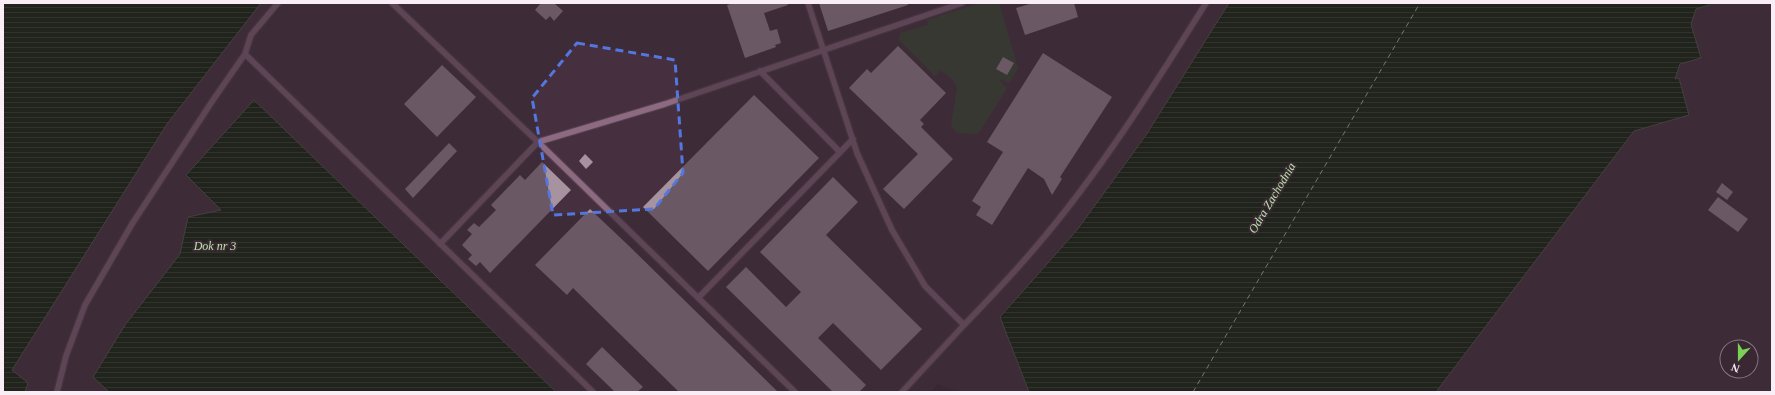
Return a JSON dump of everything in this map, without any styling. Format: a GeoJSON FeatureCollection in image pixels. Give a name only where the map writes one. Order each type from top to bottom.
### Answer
{"type":"FeatureCollection","features":[{"type":"Feature","properties":{"kind":"lane"},"geometry":{"type":"LineString","coordinates":[[57,392],[66,356],[85,305],[132,224],[245,54],[250,35],[278,3]]}},
{"type":"Feature","properties":{"kind":"lane"},"geometry":{"type":"LineString","coordinates":[[392,3],[538,142],[795,392]]}},
{"type":"Feature","properties":{"kind":"lane"},"geometry":{"type":"LineString","coordinates":[[808,3],[853,139],[892,230],[925,286],[964,325]]}},
{"type":"Feature","properties":{"kind":"lane"},"geometry":{"type":"LineString","coordinates":[[440,244],[538,142],[665,104],[823,49],[962,3]]}},
{"type":"Feature","properties":{"kind":"lane"},"geometry":{"type":"LineString","coordinates":[[902,392],[1034,249],[1081,189],[1153,87],[1206,3]]}},
{"type":"Feature","properties":{"kind":"lane"},"geometry":{"type":"LineString","coordinates":[[245,54],[594,392]]}},
{"type":"Feature","properties":{"kind":"lane"},"geometry":{"type":"LineString","coordinates":[[760,71],[840,152]]}},
{"type":"Feature","properties":{"kind":"lane"},"geometry":{"type":"LineString","coordinates":[[698,298],[853,139]]}},
{"type":"Feature","properties":{"kind":"highlighted area"},"geometry":{"type":"Polygon","coordinates":[[[577,43],[675,60],[683,173],[654,209],[553,215],[532,98],[577,43]]]}},
{"type":"Feature","properties":{"kind":"shaded area"},"geometry":{"type":"Polygon","coordinates":[[[261,3],[1229,3],[1146,135],[1077,230],[1000,317],[1029,392],[958,392],[938,384],[931,392],[556,392],[254,100],[221,210],[188,217],[180,254],[125,325],[94,377],[109,392],[25,392],[28,383],[12,370],[167,124],[261,3]]]}},
{"type":"Feature","properties":{"kind":"shaded area"},"geometry":{"type":"Polygon","coordinates":[[[980,3],[999,3],[1018,68],[1010,82],[1008,83],[1001,79],[1000,81],[1007,88],[979,133],[957,133],[951,126],[957,88],[954,82],[950,77],[939,71],[934,77],[931,72],[899,40],[900,33],[928,25],[927,20],[980,3]]]}},
{"type":"Feature","properties":{"kind":"shaded area"},"geometry":{"type":"Polygon","coordinates":[[[1623,3],[1772,3],[1772,392],[1374,392],[1623,3]]]}},
{"type":"Feature","properties":{"kind":"water"},"geometry":{"type":"Polygon","coordinates":[[[3,3],[261,3],[167,124],[12,370],[28,383],[25,392],[3,392],[3,3]]]}},
{"type":"Feature","properties":{"kind":"water","name":"Odra Zachodnia"},"geometry":{"type":"Polygon","coordinates":[[[1229,3],[1709,3],[1709,5],[1696,9],[1691,24],[1701,58],[1680,64],[1675,79],[1679,78],[1689,115],[1634,131],[1436,392],[1029,392],[1000,317],[1077,230],[1146,135],[1229,3]]]}},
{"type":"Feature","properties":{"kind":"water","name":"Dok nr 3"},"geometry":{"type":"Polygon","coordinates":[[[254,100],[556,392],[109,392],[93,377],[125,325],[180,254],[188,217],[221,210],[186,175],[254,100]]]}},
{"type":"Feature","properties":{"kind":"building"},"geometry":{"type":"Polygon","coordinates":[[[541,3],[554,3],[563,11],[554,21],[550,16],[546,20],[535,10],[541,3]]]}},
{"type":"Feature","properties":{"kind":"building"},"geometry":{"type":"Polygon","coordinates":[[[733,3],[787,3],[788,5],[764,13],[770,31],[777,29],[781,43],[775,45],[776,47],[745,58],[727,5],[733,3]]]}},
{"type":"Feature","properties":{"kind":"building"},"geometry":{"type":"Polygon","coordinates":[[[819,3],[908,3],[908,5],[828,31],[819,3]]]}},
{"type":"Feature","properties":{"kind":"building"},"geometry":{"type":"Polygon","coordinates":[[[1033,3],[1074,3],[1078,17],[1025,35],[1016,8],[1033,3]]]}},
{"type":"Feature","properties":{"kind":"building"},"geometry":{"type":"Polygon","coordinates":[[[898,46],[946,93],[920,120],[924,124],[921,127],[953,159],[904,209],[883,189],[918,154],[849,88],[867,69],[871,73],[898,46]]]}},
{"type":"Feature","properties":{"kind":"building"},"geometry":{"type":"Polygon","coordinates":[[[1043,53],[1112,97],[1060,177],[1062,179],[1052,195],[1044,179],[1028,168],[992,225],[976,215],[981,207],[972,201],[1003,152],[987,142],[1043,53]]]}},
{"type":"Feature","properties":{"kind":"building"},"geometry":{"type":"Polygon","coordinates":[[[1003,57],[1014,63],[1007,75],[996,69],[1003,57]]]}},
{"type":"Feature","properties":{"kind":"building"},"geometry":{"type":"Polygon","coordinates":[[[442,65],[476,97],[437,137],[404,104],[442,65]]]}},
{"type":"Feature","properties":{"kind":"building"},"geometry":{"type":"Polygon","coordinates":[[[754,95],[819,158],[708,271],[643,207],[754,95]]]}},
{"type":"Feature","properties":{"kind":"building"},"geometry":{"type":"Polygon","coordinates":[[[449,143],[457,151],[413,198],[405,189],[449,143]]]}},
{"type":"Feature","properties":{"kind":"building"},"geometry":{"type":"Polygon","coordinates":[[[585,154],[593,162],[586,169],[579,161],[585,154]]]}},
{"type":"Feature","properties":{"kind":"building"},"geometry":{"type":"Polygon","coordinates":[[[542,162],[571,190],[490,273],[480,262],[476,266],[468,259],[472,255],[462,245],[472,234],[467,230],[474,223],[479,227],[496,210],[491,205],[520,175],[525,180],[542,162]]]}},
{"type":"Feature","properties":{"kind":"building"},"geometry":{"type":"Polygon","coordinates":[[[833,177],[858,202],[826,235],[922,329],[881,370],[833,323],[818,338],[866,385],[859,392],[833,392],[726,287],[746,267],[786,307],[801,292],[760,252],[833,177]]]}},
{"type":"Feature","properties":{"kind":"building"},"geometry":{"type":"Polygon","coordinates":[[[1722,183],[1733,192],[1727,200],[1716,192],[1722,183]]]}},
{"type":"Feature","properties":{"kind":"building"},"geometry":{"type":"Polygon","coordinates":[[[1718,197],[1748,219],[1738,232],[1708,210],[1718,197]]]}},
{"type":"Feature","properties":{"kind":"building"},"geometry":{"type":"Polygon","coordinates":[[[590,209],[778,392],[679,392],[573,288],[567,295],[535,265],[590,209]]]}},
{"type":"Feature","properties":{"kind":"building"},"geometry":{"type":"Polygon","coordinates":[[[602,347],[643,387],[637,392],[615,392],[586,364],[602,347]]]}},
{"type":"Feature","properties":{"kind":"ferry route"},"geometry":{"type":"LineString","coordinates":[[1193,392],[1420,3]]}}]}
